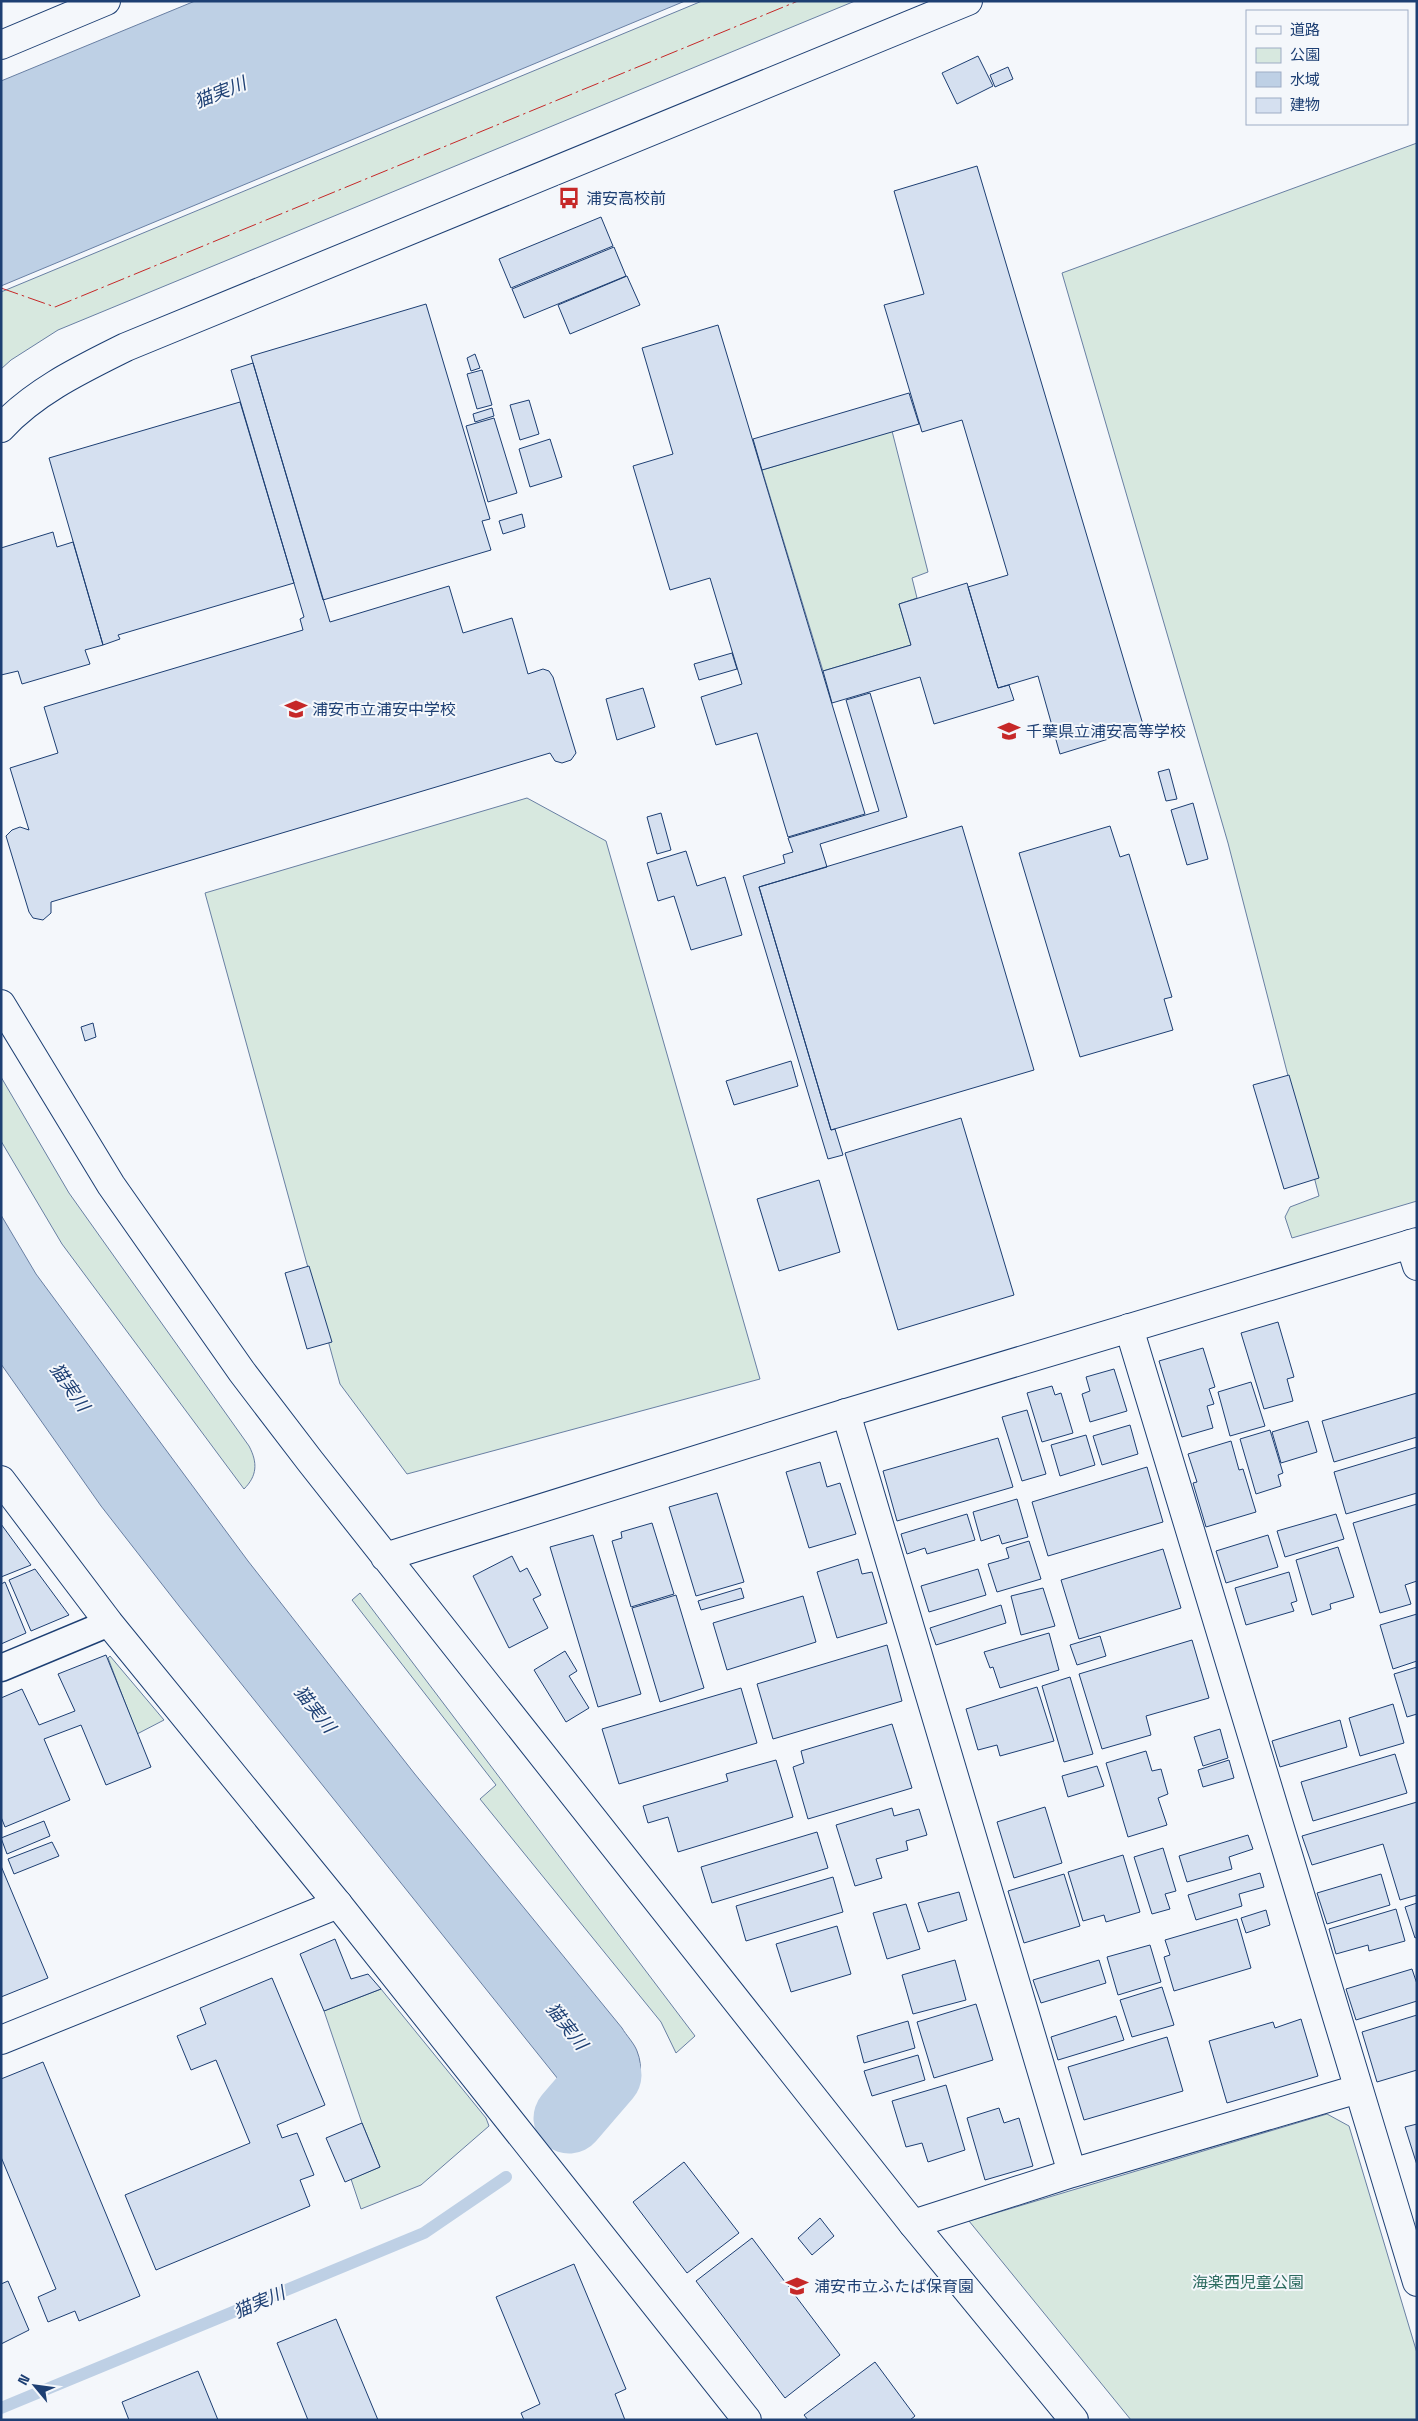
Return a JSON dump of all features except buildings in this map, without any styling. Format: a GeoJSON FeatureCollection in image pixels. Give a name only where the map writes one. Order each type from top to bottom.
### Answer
{"type":"FeatureCollection","features":[{"type":"Feature","properties":{"kind":"street"},"geometry":{"type":"LineString","coordinates":[[1,44],[106,1]]}},
{"type":"Feature","properties":{"kind":"street"},"geometry":{"type":"LineString","coordinates":[[1,428],[19,409],[64,379],[126,347],[968,1]]}},
{"type":"Feature","properties":{"kind":"street"},"geometry":{"type":"LineString","coordinates":[[1,1004],[111,1185],[242,1372],[384,1557],[913,2224],[1074,2420]]}},
{"type":"Feature","properties":{"kind":"street"},"geometry":{"type":"LineString","coordinates":[[384,1557],[1129,1328],[1415,1251]]}},
{"type":"Feature","properties":{"kind":"street"},"geometry":{"type":"LineString","coordinates":[[1129,1328],[1417,2282]]}},
{"type":"Feature","properties":{"kind":"street"},"geometry":{"type":"LineString","coordinates":[[846,1414],[1072,2173]]}},
{"type":"Feature","properties":{"kind":"street"},"geometry":{"type":"LineString","coordinates":[[1,1480],[109,1623],[338,1904],[747,2420]]}},
{"type":"Feature","properties":{"kind":"street"},"geometry":{"type":"LineString","coordinates":[[1,1668],[109,1623]]}},
{"type":"Feature","properties":{"kind":"street"},"geometry":{"type":"LineString","coordinates":[[1,2040],[338,1904]]}},
{"type":"Feature","properties":{"kind":"street"},"geometry":{"type":"LineString","coordinates":[[913,2224],[1072,2173],[1358,2089]]}},
{"type":"Feature","properties":{"kind":"green space"},"geometry":{"type":"Polygon","coordinates":[[[702,1],[855,1],[58,330],[11,360],[1,369],[1,292],[702,1]]]}},
{"type":"Feature","properties":{"kind":"green space"},"geometry":{"type":"Polygon","coordinates":[[[1417,143],[1417,1201],[1292,1238],[1285,1217],[1290,1207],[1319,1196],[1228,843],[1062,273],[1417,143]]]}},
{"type":"Feature","properties":{"kind":"green space"},"geometry":{"type":"Polygon","coordinates":[[[892,431],[928,572],[912,578],[917,598],[899,604],[911,645],[823,671],[762,470],[892,431]]]}},
{"type":"Feature","properties":{"kind":"green space"},"geometry":{"type":"Polygon","coordinates":[[[527,798],[606,841],[760,1379],[407,1474],[340,1384],[205,893],[527,798]]]}},
{"type":"Feature","properties":{"kind":"green space"},"geometry":{"type":"Polygon","coordinates":[[[1,1077],[69,1193],[249,1446],[254,1458],[255,1469],[252,1479],[244,1489],[62,1244],[1,1141],[1,1077]]]}},
{"type":"Feature","properties":{"kind":"green space"},"geometry":{"type":"Polygon","coordinates":[[[360,1593],[695,2036],[676,2053],[661,2022],[480,1799],[496,1785],[352,1600],[360,1593]]]}},
{"type":"Feature","properties":{"kind":"green space"},"geometry":{"type":"Polygon","coordinates":[[[110,1656],[164,1720],[137,1734],[108,1658],[110,1656]]]}},
{"type":"Feature","properties":{"kind":"green space"},"geometry":{"type":"Polygon","coordinates":[[[381,1989],[486,2118],[489,2126],[421,2185],[361,2209],[351,2179],[380,2167],[362,2123],[324,2011],[381,1989]]]}},
{"type":"Feature","properties":{"kind":"green space","name":"海楽西児童公園"},"geometry":{"type":"Polygon","coordinates":[[[1327,2114],[1349,2126],[1417,2353],[1417,2420],[1131,2420],[969,2221],[1327,2114]]]}},
{"type":"Feature","properties":{"kind":"water"},"geometry":{"type":"Polygon","coordinates":[[[195,1],[685,1],[1,286],[1,81],[195,1]]]}},
{"type":"Feature","properties":{"kind":"water"},"geometry":{"type":"Polygon","coordinates":[[[1,1215],[36,1274],[248,1561],[414,1773],[634,2045],[640,2064],[637,2086],[623,2106],[596,2131],[562,2084],[101,1506],[1,1364],[1,1215]]]}},
{"type":"Feature","properties":{"kind":"waterway","name":"猫実川"},"geometry":{"type":"LineString","coordinates":[[569,2118],[606,2075],[572,2032]]}},
{"type":"Feature","properties":{"kind":"waterway","name":"猫実川"},"geometry":{"type":"LineString","coordinates":[[1,2408],[424,2233],[506,2177]]}},
{"type":"Feature","properties":{"kind":"power"},"geometry":{"type":"LineString","coordinates":[[1,288],[55,307],[798,1]]}},
{"type":"Feature","properties":{"kind":"place","name":"浦安高校前"},"geometry":{"type":"Point","coordinates":[569,198]}},
{"type":"Feature","properties":{"kind":"place","name":"浦安市立浦安中学校"},"geometry":{"type":"Point","coordinates":[296,709]}},
{"type":"Feature","properties":{"kind":"place","name":"千葉県立浦安高等学校"},"geometry":{"type":"Point","coordinates":[1009,731]}},
{"type":"Feature","properties":{"kind":"place","name":"浦安市立ふたば保育園"},"geometry":{"type":"Point","coordinates":[797,2286]}}]}
